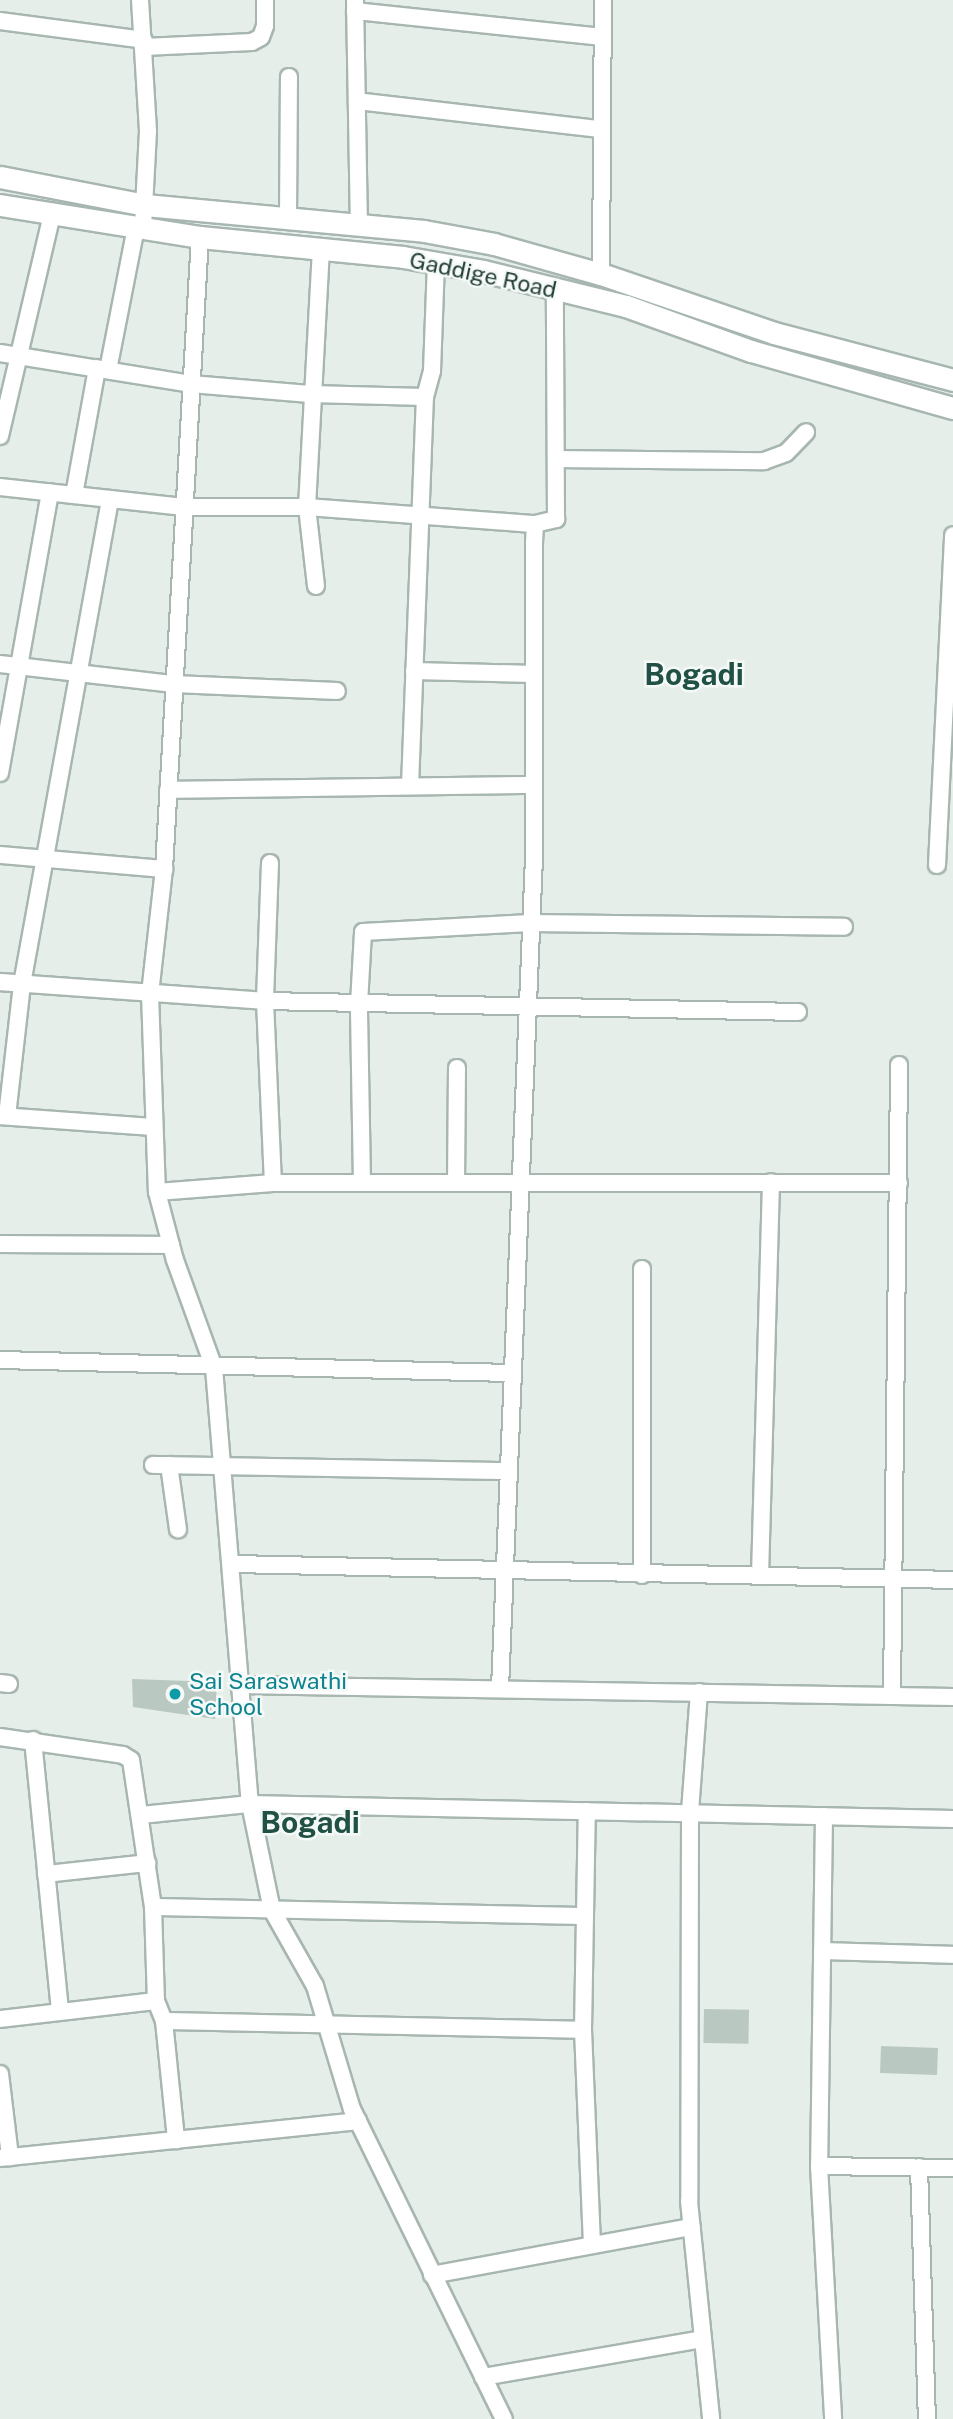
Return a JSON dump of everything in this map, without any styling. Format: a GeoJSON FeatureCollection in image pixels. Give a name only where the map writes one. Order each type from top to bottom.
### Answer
{"type":"FeatureCollection","features":[{"type":"Feature","properties":{"kind":"main road","name":"Gaddige Road"},"geometry":{"type":"LineString","coordinates":[[0,177],[145,205],[359,225],[494,244],[601,274],[774,333],[953,380]]}},
{"type":"Feature","properties":{"kind":"main road","name":"Gaddige Road"},"geometry":{"type":"LineString","coordinates":[[0,205],[200,237],[320,247],[436,262],[626,306],[751,351],[953,408]]}},
{"type":"Feature","properties":{"kind":"street"},"geometry":{"type":"LineString","coordinates":[[74,495],[145,205],[148,131],[140,0]]}},
{"type":"Feature","properties":{"kind":"street"},"geometry":{"type":"LineString","coordinates":[[0,21],[144,44],[252,42],[261,37],[265,26],[265,0]]}},
{"type":"Feature","properties":{"kind":"street"},"geometry":{"type":"LineString","coordinates":[[601,274],[603,0]]}},
{"type":"Feature","properties":{"kind":"street"},"geometry":{"type":"LineString","coordinates":[[359,225],[355,6],[602,37]]}},
{"type":"Feature","properties":{"kind":"street"},"geometry":{"type":"LineString","coordinates":[[288,218],[289,77]]}},
{"type":"Feature","properties":{"kind":"street"},"geometry":{"type":"LineString","coordinates":[[357,100],[600,129]]}},
{"type":"Feature","properties":{"kind":"street"},"geometry":{"type":"LineString","coordinates":[[0,436],[52,215]]}},
{"type":"Feature","properties":{"kind":"street"},"geometry":{"type":"LineString","coordinates":[[200,237],[164,869],[150,993],[152,1126],[157,1192],[171,1245],[214,1368],[233,1564],[239,1685],[250,1804],[272,1910],[315,1986],[358,2121],[504,2419]]}},
{"type":"Feature","properties":{"kind":"street"},"geometry":{"type":"LineString","coordinates":[[316,586],[307,508],[310,394],[320,247]]}},
{"type":"Feature","properties":{"kind":"street"},"geometry":{"type":"LineString","coordinates":[[410,786],[425,397],[432,371],[436,262]]}},
{"type":"Feature","properties":{"kind":"street"},"geometry":{"type":"LineString","coordinates":[[0,487],[184,508],[307,508],[535,524],[556,519],[555,290]]}},
{"type":"Feature","properties":{"kind":"street"},"geometry":{"type":"LineString","coordinates":[[0,354],[191,384],[310,394],[425,397]]}},
{"type":"Feature","properties":{"kind":"street"},"geometry":{"type":"LineString","coordinates":[[556,459],[764,461],[786,453],[806,432]]}},
{"type":"Feature","properties":{"kind":"street"},"geometry":{"type":"LineString","coordinates":[[0,772],[50,492]]}},
{"type":"Feature","properties":{"kind":"street"},"geometry":{"type":"LineString","coordinates":[[110,499],[81,674],[43,860],[3,1116],[152,1126]]}},
{"type":"Feature","properties":{"kind":"street"},"geometry":{"type":"LineString","coordinates":[[500,1689],[517,1183],[530,923],[535,524]]}},
{"type":"Feature","properties":{"kind":"street"},"geometry":{"type":"LineString","coordinates":[[937,865],[947,790],[953,535]]}},
{"type":"Feature","properties":{"kind":"street"},"geometry":{"type":"LineString","coordinates":[[0,664],[174,684],[337,691]]}},
{"type":"Feature","properties":{"kind":"street"},"geometry":{"type":"LineString","coordinates":[[414,671],[534,674]]}},
{"type":"Feature","properties":{"kind":"street"},"geometry":{"type":"LineString","coordinates":[[168,790],[533,785]]}},
{"type":"Feature","properties":{"kind":"street"},"geometry":{"type":"LineString","coordinates":[[0,855],[164,869]]}},
{"type":"Feature","properties":{"kind":"street"},"geometry":{"type":"LineString","coordinates":[[270,863],[265,1001],[273,1182]]}},
{"type":"Feature","properties":{"kind":"street"},"geometry":{"type":"LineString","coordinates":[[362,1183],[359,1004],[363,932],[530,923],[845,928]]}},
{"type":"Feature","properties":{"kind":"street"},"geometry":{"type":"LineString","coordinates":[[0,982],[265,1001],[526,1009],[798,1012]]}},
{"type":"Feature","properties":{"kind":"street"},"geometry":{"type":"LineString","coordinates":[[892,1696],[900,1183],[899,1065]]}},
{"type":"Feature","properties":{"kind":"street"},"geometry":{"type":"LineString","coordinates":[[456,1183],[457,1068]]}},
{"type":"Feature","properties":{"kind":"street"},"geometry":{"type":"LineString","coordinates":[[157,1192],[273,1182],[900,1183]]}},
{"type":"Feature","properties":{"kind":"street"},"geometry":{"type":"LineString","coordinates":[[760,1576],[771,1182]]}},
{"type":"Feature","properties":{"kind":"street"},"geometry":{"type":"LineString","coordinates":[[0,1244],[171,1245]]}},
{"type":"Feature","properties":{"kind":"street"},"geometry":{"type":"LineString","coordinates":[[642,1269],[642,1574]]}},
{"type":"Feature","properties":{"kind":"street"},"geometry":{"type":"LineString","coordinates":[[0,1360],[214,1368],[510,1373]]}},
{"type":"Feature","properties":{"kind":"street"},"geometry":{"type":"LineString","coordinates":[[178,1529],[161,1465],[506,1471]]}},
{"type":"Feature","properties":{"kind":"street"},"geometry":{"type":"LineString","coordinates":[[233,1564],[953,1580]]}},
{"type":"Feature","properties":{"kind":"street"},"geometry":{"type":"LineString","coordinates":[[239,1685],[953,1697]]}},
{"type":"Feature","properties":{"kind":"street"},"geometry":{"type":"LineString","coordinates":[[699,1692],[690,1813],[692,2227],[711,2419]]}},
{"type":"Feature","properties":{"kind":"street"},"geometry":{"type":"LineString","coordinates":[[0,1737],[123,1755],[136,1771],[153,1907],[156,2001],[164,2021],[176,2140]]}},
{"type":"Feature","properties":{"kind":"street"},"geometry":{"type":"LineString","coordinates":[[33,1740],[60,2011]]}},
{"type":"Feature","properties":{"kind":"street"},"geometry":{"type":"LineString","coordinates":[[141,1815],[250,1804],[953,1819]]}},
{"type":"Feature","properties":{"kind":"street"},"geometry":{"type":"LineString","coordinates":[[587,1811],[583,2030],[592,2245]]}},
{"type":"Feature","properties":{"kind":"street"},"geometry":{"type":"LineString","coordinates":[[824,1816],[819,2166],[833,2419]]}},
{"type":"Feature","properties":{"kind":"street"},"geometry":{"type":"LineString","coordinates":[[46,1874],[148,1863]]}},
{"type":"Feature","properties":{"kind":"street"},"geometry":{"type":"LineString","coordinates":[[153,1907],[585,1916]]}},
{"type":"Feature","properties":{"kind":"street"},"geometry":{"type":"LineString","coordinates":[[822,1951],[953,1955]]}},
{"type":"Feature","properties":{"kind":"street"},"geometry":{"type":"LineString","coordinates":[[0,2019],[156,2001]]}},
{"type":"Feature","properties":{"kind":"street"},"geometry":{"type":"LineString","coordinates":[[164,2021],[583,2030]]}},
{"type":"Feature","properties":{"kind":"street"},"geometry":{"type":"LineString","coordinates":[[0,2074],[5,2158],[358,2121]]}},
{"type":"Feature","properties":{"kind":"street"},"geometry":{"type":"LineString","coordinates":[[819,2166],[953,2168]]}},
{"type":"Feature","properties":{"kind":"street"},"geometry":{"type":"LineString","coordinates":[[919,2167],[927,2419]]}},
{"type":"Feature","properties":{"kind":"street"},"geometry":{"type":"LineString","coordinates":[[432,2275],[692,2227]]}},
{"type":"Feature","properties":{"kind":"street"},"geometry":{"type":"LineString","coordinates":[[483,2377],[703,2339]]}},
{"type":"Feature","properties":{"kind":"building","name":"Sai Saraswathi School"},"geometry":{"type":"Polygon","coordinates":[[[132,1679],[217,1682],[215,1719],[133,1707],[132,1679]]]}},
{"type":"Feature","properties":{"kind":"building"},"geometry":{"type":"Polygon","coordinates":[[[704,2009],[749,2010],[748,2044],[703,2043],[704,2009]]]}},
{"type":"Feature","properties":{"kind":"building"},"geometry":{"type":"Polygon","coordinates":[[[881,2046],[938,2048],[937,2075],[880,2073],[881,2046]]]}},
{"type":"Feature","properties":{"kind":"place","name":"Sai Saraswathi School"},"geometry":{"type":"Point","coordinates":[175,1694]}},
{"type":"Feature","properties":{"kind":"district","name":"Bogadi"},"geometry":{"type":"Point","coordinates":[694,674]}},
{"type":"Feature","properties":{"kind":"district","name":"Bogadi"},"geometry":{"type":"Point","coordinates":[310,1822]}}]}
